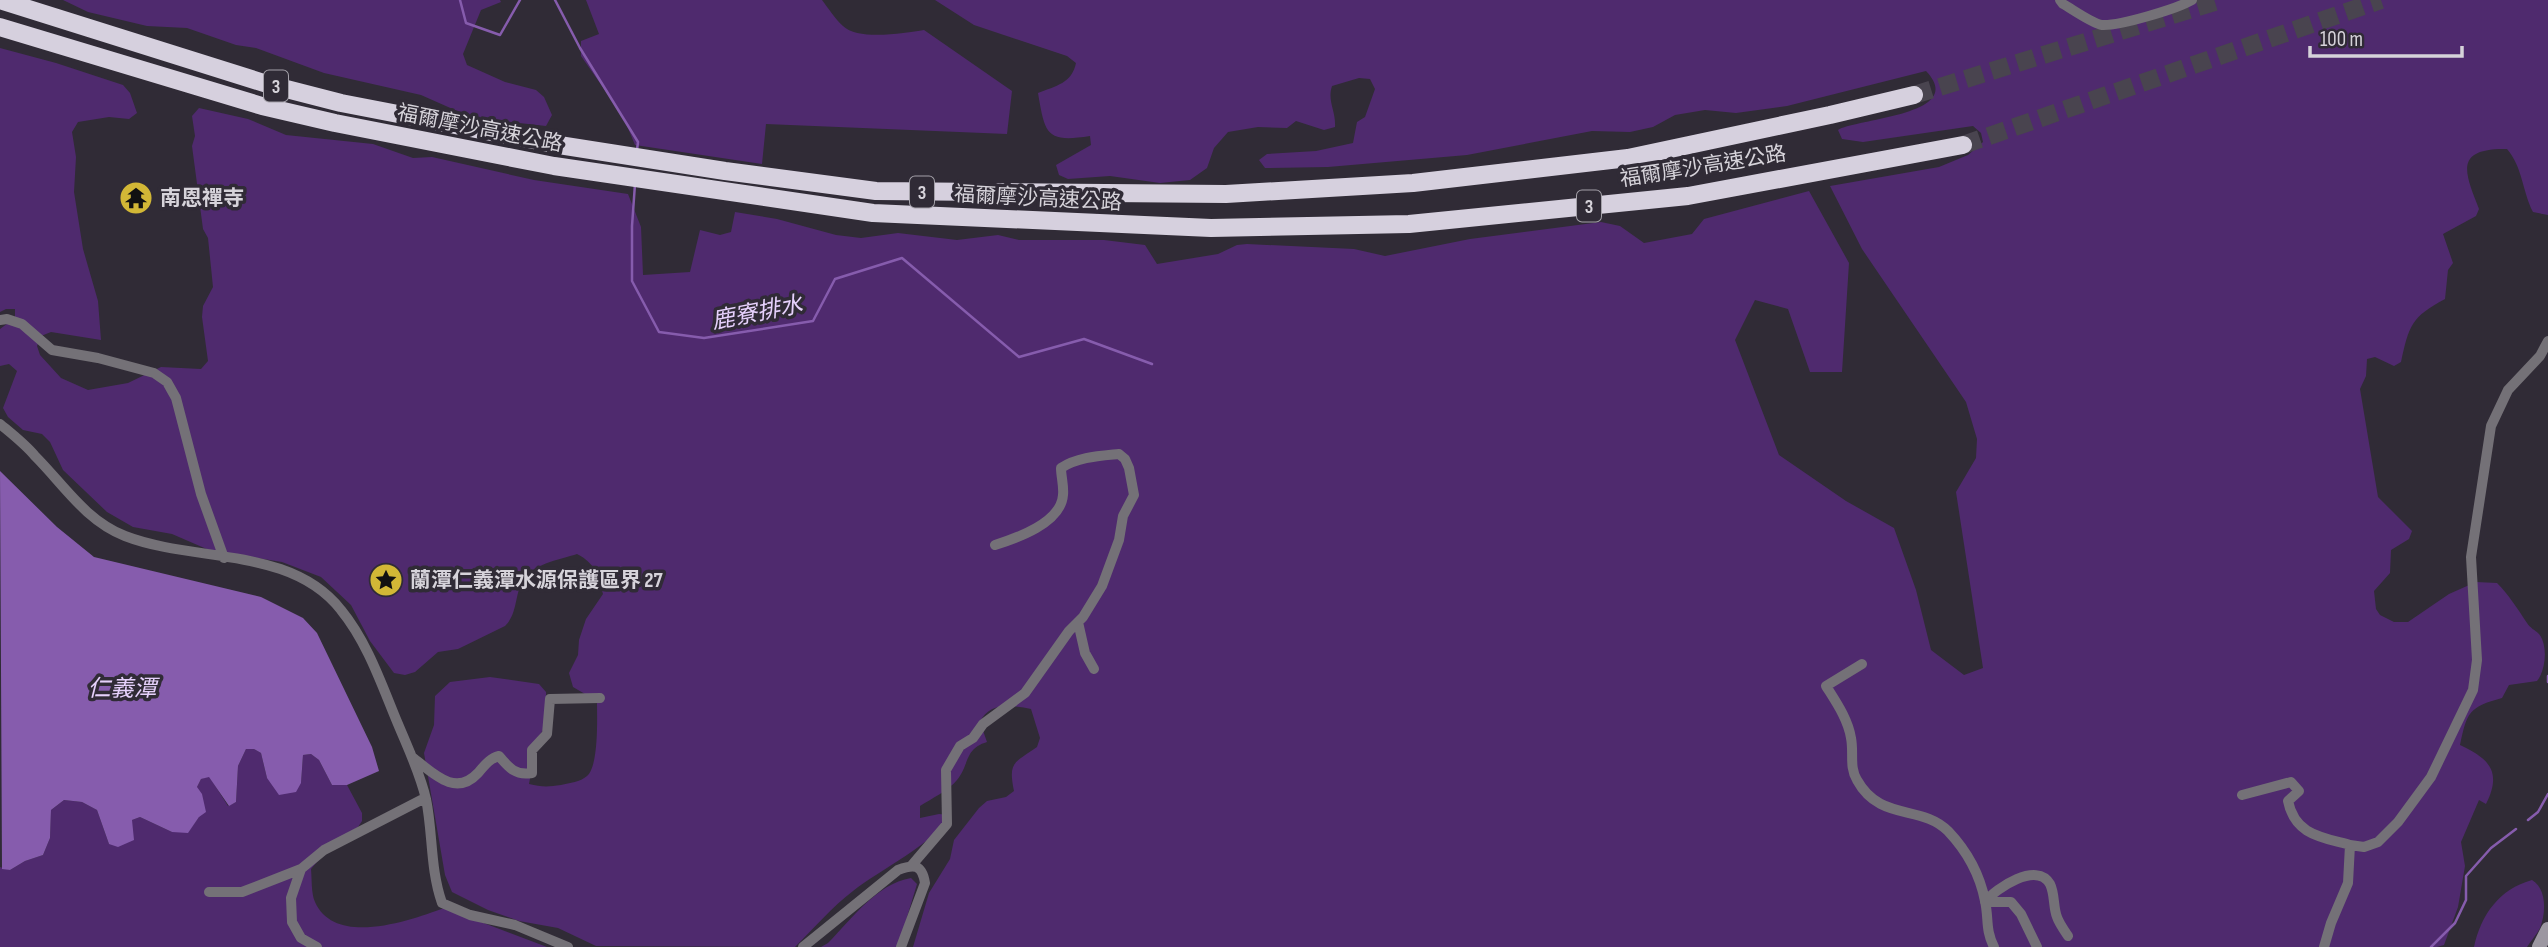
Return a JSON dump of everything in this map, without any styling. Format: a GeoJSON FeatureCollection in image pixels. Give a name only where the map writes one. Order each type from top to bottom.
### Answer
{"type":"FeatureCollection","features":[{"type":"Feature","properties":{"kind":"highway","name":"福爾摩沙高速公路"},"geometry":{"type":"LineString","coordinates":[[0,0],[267,84],[341,103],[559,145],[876,191],[1226,194],[1413,183],[1628,158],[1914,95]]}},
{"type":"Feature","properties":{"kind":"highway","name":"福爾摩沙高速公路"},"geometry":{"type":"LineString","coordinates":[[0,27],[262,106],[335,123],[554,166],[873,213],[1211,228],[1409,224],[1688,196],[1963,145]]}},
{"type":"Feature","properties":{"kind":"main road"},"geometry":{"type":"LineString","coordinates":[[2539,947],[2548,929]]}},
{"type":"Feature","properties":{"kind":"street"},"geometry":{"type":"LineString","coordinates":[[2060,0],[2101,25],[2150,16],[2192,0]]}},
{"type":"Feature","properties":{"kind":"street"},"geometry":{"type":"LineString","coordinates":[[0,320],[7,319],[22,324],[52,350],[99,358],[154,373],[167,382],[176,398],[201,494],[224,558]]}},
{"type":"Feature","properties":{"kind":"street"},"geometry":{"type":"LineString","coordinates":[[2242,795],[2291,782],[2299,791],[2288,801],[2291,816],[2306,832],[2350,845],[2364,846],[2378,842],[2398,822],[2431,777],[2473,690],[2477,660],[2471,557],[2491,426],[2508,390],[2540,356],[2548,341]]}},
{"type":"Feature","properties":{"kind":"street"},"geometry":{"type":"LineString","coordinates":[[0,424],[36,456],[76,503],[105,526],[125,536],[148,542],[265,564],[307,581],[324,592],[341,610],[355,631],[376,671],[412,757],[425,798],[436,884],[442,903],[470,915],[515,925],[568,947]]}},
{"type":"Feature","properties":{"kind":"street"},"geometry":{"type":"LineString","coordinates":[[803,947],[898,870],[912,865],[947,824],[946,770],[960,746],[973,738],[983,724],[1025,692],[1102,586],[1119,540],[1123,516],[1134,495],[1125,459],[1119,454],[1096,456],[1069,463],[1061,468],[1063,495],[1060,506],[1049,519],[1028,534],[995,545]]}},
{"type":"Feature","properties":{"kind":"street"},"geometry":{"type":"LineString","coordinates":[[1078,622],[1085,653],[1094,669]]}},
{"type":"Feature","properties":{"kind":"street"},"geometry":{"type":"LineString","coordinates":[[1862,664],[1826,686],[1843,713],[1851,738],[1852,764],[1856,779],[1882,807],[1916,815],[1947,830],[1976,868],[1985,902],[1987,933],[1994,947]]}},
{"type":"Feature","properties":{"kind":"street"},"geometry":{"type":"LineString","coordinates":[[412,757],[445,782],[460,784],[473,778],[492,758],[499,756],[511,770],[522,775],[532,773],[532,750],[547,734],[551,699],[600,698]]}},
{"type":"Feature","properties":{"kind":"street"},"geometry":{"type":"LineString","coordinates":[[209,892],[242,892],[301,869],[324,850],[425,798]]}},
{"type":"Feature","properties":{"kind":"street"},"geometry":{"type":"LineString","coordinates":[[2324,947],[2348,883],[2350,845]]}},
{"type":"Feature","properties":{"kind":"street"},"geometry":{"type":"LineString","coordinates":[[901,947],[925,883],[924,873],[919,867],[912,865]]}},
{"type":"Feature","properties":{"kind":"street"},"geometry":{"type":"LineString","coordinates":[[301,869],[291,898],[292,922],[301,938],[317,947]]}},
{"type":"Feature","properties":{"kind":"street"},"geometry":{"type":"LineString","coordinates":[[1985,902],[1994,891],[2022,876],[2041,876],[2050,884],[2057,917],[2068,936]]}},
{"type":"Feature","properties":{"kind":"street"},"geometry":{"type":"LineString","coordinates":[[1985,902],[2011,902],[2021,914],[2036,946],[2048,947]]}},
{"type":"Feature","properties":{"kind":"shaded area"},"geometry":{"type":"Polygon","coordinates":[[[63,0],[500,0],[501,2],[481,10],[463,54],[467,65],[505,82],[536,90],[544,97],[552,115],[546,126],[473,118],[421,95],[324,73],[256,48],[236,45],[187,28],[147,26],[88,12],[63,0]]]}},
{"type":"Feature","properties":{"kind":"shaded area"},"geometry":{"type":"Polygon","coordinates":[[[586,0],[822,0],[850,31],[882,35],[924,30],[1012,91],[1007,134],[766,124],[762,164],[635,145],[623,116],[581,56],[581,41],[599,34],[586,0]]]}},
{"type":"Feature","properties":{"kind":"shaded area"},"geometry":{"type":"Polygon","coordinates":[[[935,0],[2548,0],[2548,215],[2533,212],[2519,171],[2507,149],[2478,153],[2471,158],[2467,174],[2479,209],[2476,216],[2443,234],[2453,263],[2448,270],[2445,299],[2425,311],[2413,324],[2401,362],[2394,366],[2375,357],[2367,359],[2366,376],[2360,389],[2378,497],[2412,531],[2409,539],[2391,550],[2390,573],[2374,591],[2376,609],[2380,615],[2394,622],[2408,622],[2449,594],[2476,582],[2497,583],[2528,625],[2539,634],[2544,644],[2544,664],[2537,681],[2509,685],[2502,698],[2483,704],[2471,712],[2465,725],[2460,745],[2486,761],[2493,775],[2493,783],[2486,804],[2479,800],[2461,842],[2465,866],[2458,907],[2444,945],[913,947],[929,893],[950,859],[954,840],[987,801],[1006,797],[1014,791],[1012,774],[1015,764],[1037,747],[1040,738],[1031,709],[1002,706],[989,711],[980,722],[987,742],[974,749],[954,784],[920,806],[920,818],[949,815],[942,825],[920,846],[845,897],[795,947],[596,946],[558,928],[519,921],[488,910],[452,892],[445,875],[424,753],[434,725],[435,696],[450,682],[490,677],[539,684],[546,692],[547,723],[537,740],[529,784],[556,786],[587,776],[594,762],[597,701],[573,687],[569,673],[578,655],[579,640],[586,619],[603,594],[597,575],[588,561],[577,554],[536,568],[522,581],[512,615],[505,626],[458,649],[438,652],[415,672],[405,675],[394,673],[370,641],[351,605],[321,577],[282,562],[209,550],[172,534],[133,527],[107,512],[63,470],[50,442],[42,434],[23,430],[8,417],[3,408],[17,371],[9,364],[0,366],[0,329],[15,318],[15,309],[0,312],[0,48],[123,85],[130,93],[137,113],[129,119],[109,117],[78,122],[72,132],[76,157],[74,192],[83,249],[98,301],[101,340],[51,332],[41,336],[37,346],[40,355],[61,378],[88,390],[128,383],[161,367],[201,369],[208,361],[202,317],[203,306],[213,287],[208,238],[203,229],[192,146],[195,136],[192,116],[199,108],[248,119],[286,135],[373,144],[413,158],[432,157],[534,180],[628,194],[641,227],[643,275],[690,272],[700,230],[720,235],[731,232],[735,212],[777,219],[836,235],[861,238],[898,233],[957,240],[998,235],[1019,240],[1104,240],[1145,245],[1157,264],[1218,254],[1237,245],[1247,244],[1354,249],[1385,256],[1470,239],[1601,222],[1620,226],[1644,243],[1692,234],[1704,219],[1809,191],[1849,263],[1842,372],[1810,372],[1788,309],[1755,300],[1735,340],[1779,455],[1846,501],[1894,528],[1916,590],[1931,650],[1964,675],[1983,668],[1956,492],[1976,458],[1977,439],[1966,402],[1862,249],[1830,186],[1939,167],[1968,155],[1983,142],[1981,133],[1973,126],[1863,142],[1842,139],[1838,130],[1922,106],[1933,97],[1935,86],[1926,71],[1787,106],[1736,113],[1705,110],[1675,115],[1653,127],[1630,132],[1592,131],[1467,155],[1328,167],[1265,168],[1259,160],[1267,154],[1316,151],[1353,143],[1357,122],[1365,117],[1375,89],[1370,79],[1359,78],[1332,86],[1330,96],[1335,127],[1324,130],[1296,121],[1287,128],[1258,127],[1228,132],[1214,148],[1207,168],[1190,180],[1160,183],[1110,176],[1068,179],[1059,175],[1056,165],[1091,145],[1090,136],[1064,138],[1050,132],[1043,118],[1038,93],[1067,79],[1076,63],[1067,56],[974,25],[935,0]]]}},
{"type":"Feature","properties":{"kind":"shaded area"},"geometry":{"type":"Polygon","coordinates":[[[246,749],[261,753],[267,778],[301,783],[303,755],[311,754],[319,760],[332,785],[347,785],[362,813],[362,821],[358,827],[331,845],[311,869],[315,902],[325,916],[339,924],[374,927],[412,919],[444,908],[547,947],[0,947],[0,867],[10,870],[43,855],[50,838],[51,810],[64,800],[82,802],[97,810],[109,844],[132,820],[140,817],[172,832],[188,832],[199,817],[197,787],[201,779],[209,776],[228,806],[236,802],[238,766],[246,749]]]}},
{"type":"Feature","properties":{"kind":"shaded area"},"geometry":{"type":"Polygon","coordinates":[[[911,878],[917,884],[898,947],[821,947],[876,895],[887,887],[911,878]]]}},
{"type":"Feature","properties":{"kind":"shaded area"},"geometry":{"type":"Polygon","coordinates":[[[2532,880],[2543,895],[2544,909],[2540,928],[2527,947],[2474,947],[2481,924],[2493,905],[2510,890],[2532,880]]]}},
{"type":"Feature","properties":{"kind":"water","name":"仁義潭"},"geometry":{"type":"Polygon","coordinates":[[[0,471],[57,527],[94,557],[261,597],[303,618],[317,633],[372,747],[379,771],[347,785],[332,785],[319,760],[311,754],[303,755],[301,783],[296,792],[279,795],[267,778],[261,753],[246,749],[238,766],[236,802],[229,806],[209,777],[201,779],[197,787],[202,794],[206,812],[188,833],[172,832],[140,817],[132,820],[134,840],[118,847],[109,844],[97,810],[82,802],[64,800],[51,810],[50,838],[43,855],[10,870],[2,869],[0,471]]]}},
{"type":"Feature","properties":{"kind":"waterway","name":"鹿寮排水"},"geometry":{"type":"LineString","coordinates":[[460,0],[466,23],[500,35],[520,0]]}},
{"type":"Feature","properties":{"kind":"waterway","name":"鹿寮排水"},"geometry":{"type":"LineString","coordinates":[[555,0],[580,48],[638,142],[637,150]]}},
{"type":"Feature","properties":{"kind":"waterway","name":"鹿寮排水"},"geometry":{"type":"LineString","coordinates":[[635,184],[632,281],[659,332],[704,338],[813,321],[835,279],[902,258],[1019,357],[1084,339],[1152,364]]}},
{"type":"Feature","properties":{"kind":"waterway"},"geometry":{"type":"LineString","coordinates":[[2548,676],[2548,682]]}},
{"type":"Feature","properties":{"kind":"waterway"},"geometry":{"type":"LineString","coordinates":[[2528,820],[2538,812],[2548,794]]}},
{"type":"Feature","properties":{"kind":"waterway"},"geometry":{"type":"LineString","coordinates":[[2431,947],[2455,923],[2466,900],[2466,876],[2491,848],[2516,829]]}},
{"type":"Feature","properties":{"kind":"tunnel"},"geometry":{"type":"LineString","coordinates":[[1914,95],[2221,0]]}},
{"type":"Feature","properties":{"kind":"tunnel"},"geometry":{"type":"LineString","coordinates":[[1963,145],[2381,0]]}},
{"type":"Feature","properties":{"kind":"place","name":"南恩禪寺"},"geometry":{"type":"Point","coordinates":[136,198]}},
{"type":"Feature","properties":{"kind":"place","name":"蘭潭仁義潭水源保護區界 27"},"geometry":{"type":"Point","coordinates":[386,580]}}]}
